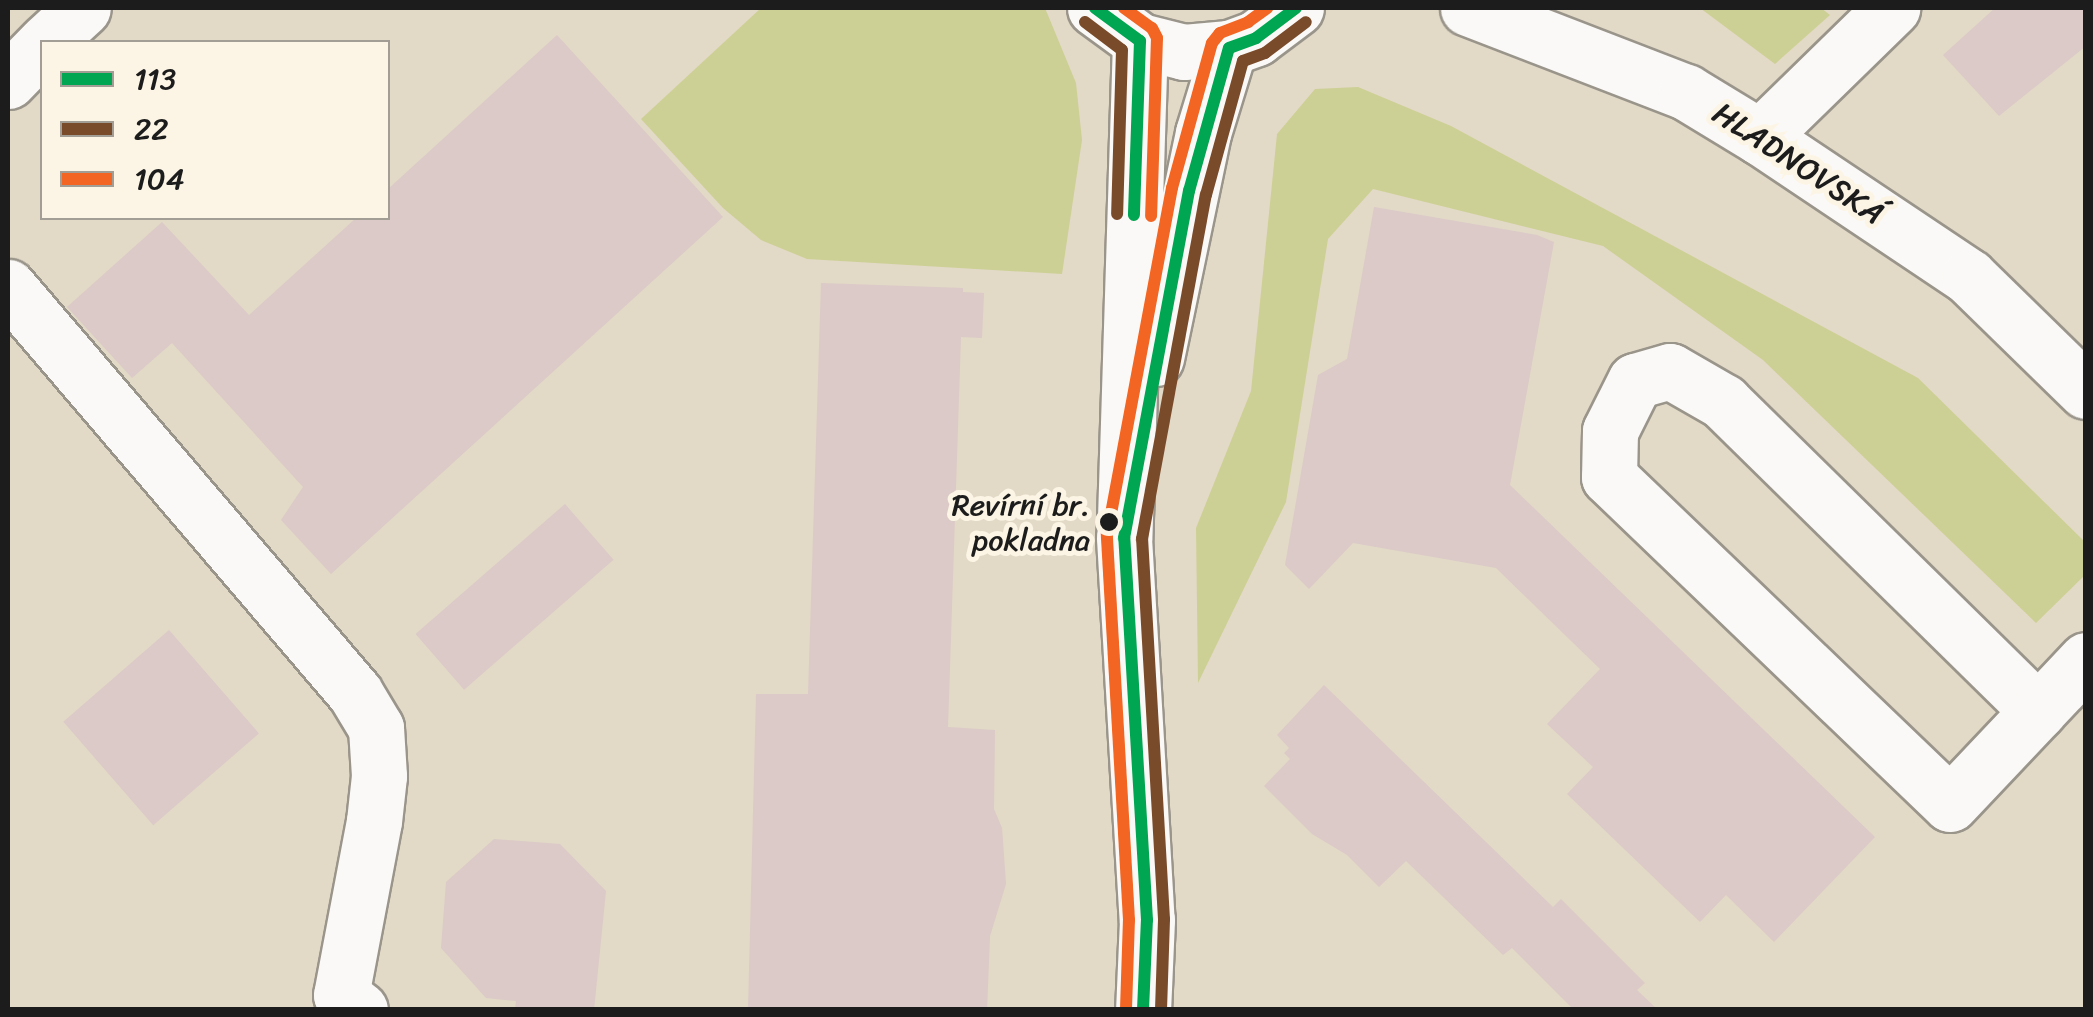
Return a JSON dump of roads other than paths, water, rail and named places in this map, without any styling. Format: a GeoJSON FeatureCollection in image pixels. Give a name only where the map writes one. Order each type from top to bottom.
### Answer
{"type":"FeatureCollection","features":[{"type":"Feature","properties":{"kind":"street"},"geometry":{"type":"LineString","coordinates":[[48,40],[84,8]]}},
{"type":"Feature","properties":{"kind":"street"},"geometry":{"type":"LineString","coordinates":[[1095,8],[1140,41],[1184,52],[1229,48],[1256,38],[1296,8]]}},
{"type":"Feature","properties":{"kind":"street","name":"HLADNOVSKÁ"},"geometry":{"type":"LineString","coordinates":[[1468,8],[1686,92],[1970,278],[2086,391]]}},
{"type":"Feature","properties":{"kind":"street"},"geometry":{"type":"LineString","coordinates":[[1760,138],[1892,8]]}},
{"type":"Feature","properties":{"kind":"street"},"geometry":{"type":"LineString","coordinates":[[1140,41],[1124,538],[1147,920],[1143,1010]]}},
{"type":"Feature","properties":{"kind":"street"},"geometry":{"type":"LineString","coordinates":[[8,81],[40,48]]}},
{"type":"Feature","properties":{"kind":"street"},"geometry":{"type":"LineString","coordinates":[[1124,538],[1189,190],[1229,48]]}},
{"type":"Feature","properties":{"kind":"street"},"geometry":{"type":"LineString","coordinates":[[8,287],[355,693],[376,728],[379,776],[346,1005]]}},
{"type":"Feature","properties":{"kind":"street"},"geometry":{"type":"LineString","coordinates":[[2038,711],[1724,402],[1670,370],[1635,380],[1610,431],[1609,476],[1950,804],[2038,711],[2086,660]]}},
{"type":"Feature","properties":{"kind":"place","name":"Revírní br. pokladna"},"geometry":{"type":"Point","coordinates":[1109,522]}}]}
